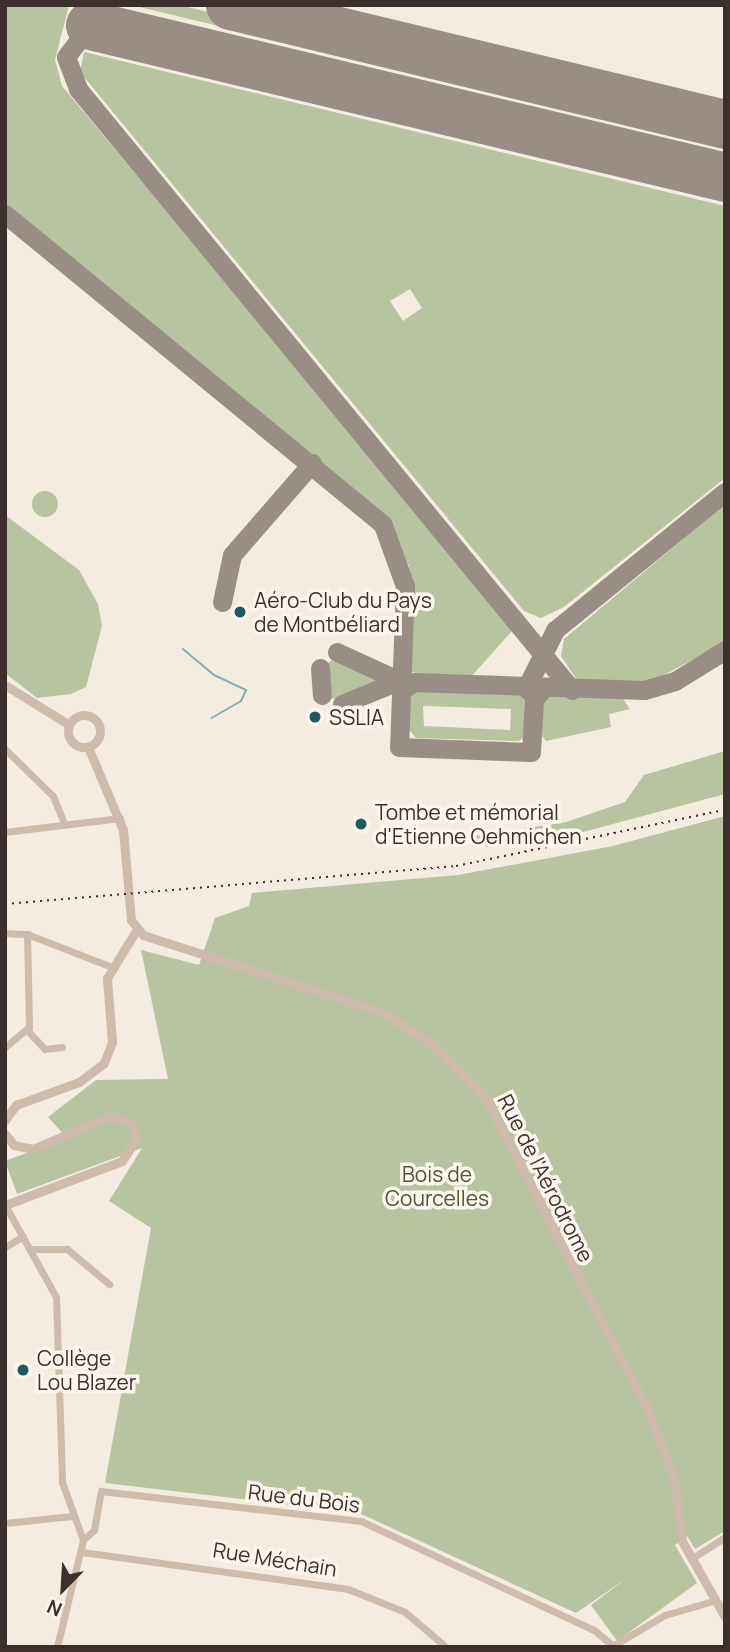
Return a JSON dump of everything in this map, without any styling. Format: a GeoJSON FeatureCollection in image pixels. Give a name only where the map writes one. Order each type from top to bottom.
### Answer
{"type":"FeatureCollection","features":[{"type":"Feature","properties":{"kind":"street"},"geometry":{"type":"LineString","coordinates":[[5,685],[68,724],[73,744],[89,747]]}},
{"type":"Feature","properties":{"kind":"street"},"geometry":{"type":"LineString","coordinates":[[68,724],[81,714],[96,720],[100,733],[89,747]]}},
{"type":"Feature","properties":{"kind":"street"},"geometry":{"type":"LineString","coordinates":[[5,1120],[16,1105],[79,1082],[104,1063],[112,1042],[106,987],[112,967],[137,929],[120,818],[89,747]]}},
{"type":"Feature","properties":{"kind":"street"},"geometry":{"type":"LineString","coordinates":[[5,749],[53,796],[64,823]]}},
{"type":"Feature","properties":{"kind":"street"},"geometry":{"type":"LineString","coordinates":[[5,832],[120,818]]}},
{"type":"Feature","properties":{"kind":"street","name":"Rue de l'Aérodrome"},"geometry":{"type":"LineString","coordinates":[[137,929],[170,947],[384,1013],[424,1037],[475,1083],[497,1115],[649,1412],[674,1479],[682,1541],[725,1617]]}},
{"type":"Feature","properties":{"kind":"street"},"geometry":{"type":"LineString","coordinates":[[5,933],[27,934],[112,967]]}},
{"type":"Feature","properties":{"kind":"street"},"geometry":{"type":"LineString","coordinates":[[27,934],[27,1030],[45,1049],[62,1047]]}},
{"type":"Feature","properties":{"kind":"street"},"geometry":{"type":"LineString","coordinates":[[5,1047],[27,1030]]}},
{"type":"Feature","properties":{"kind":"street"},"geometry":{"type":"LineString","coordinates":[[5,1134],[14,1144],[33,1149],[110,1116],[136,1129],[129,1156],[5,1205],[56,1297],[62,1482],[72,1516],[83,1540],[57,1647]]}},
{"type":"Feature","properties":{"kind":"street"},"geometry":{"type":"LineString","coordinates":[[5,1247],[23,1236]]}},
{"type":"Feature","properties":{"kind":"street"},"geometry":{"type":"LineString","coordinates":[[31,1249],[67,1249],[109,1284]]}},
{"type":"Feature","properties":{"kind":"street","name":"Rue du Bois"},"geometry":{"type":"LineString","coordinates":[[83,1540],[94,1530],[101,1491],[361,1521],[594,1630],[614,1646],[665,1615],[716,1600]]}},
{"type":"Feature","properties":{"kind":"street"},"geometry":{"type":"LineString","coordinates":[[5,1522],[72,1516]]}},
{"type":"Feature","properties":{"kind":"street"},"geometry":{"type":"LineString","coordinates":[[691,1559],[725,1537]]}},
{"type":"Feature","properties":{"kind":"street","name":"Rue Méchain"},"geometry":{"type":"LineString","coordinates":[[82,1552],[348,1589],[398,1608],[446,1647]]}},
{"type":"Feature","properties":{"kind":"green space"},"geometry":{"type":"Polygon","coordinates":[[[5,5],[69,5],[55,60],[62,86],[488,595],[512,631],[469,679],[409,672],[409,566],[381,513],[5,207],[5,5]]]}},
{"type":"Feature","properties":{"kind":"green space"},"geometry":{"type":"Polygon","coordinates":[[[131,5],[179,5],[725,135],[725,148],[131,5]]]}},
{"type":"Feature","properties":{"kind":"green space"},"geometry":{"type":"Polygon","coordinates":[[[84,52],[725,206],[725,478],[564,607],[541,618],[524,611],[80,72],[84,52]],[[410,289],[390,301],[403,321],[422,308],[410,289]]]}},
{"type":"Feature","properties":{"kind":"green space"},"geometry":{"type":"Polygon","coordinates":[[[45,491],[54,495],[58,504],[54,513],[45,517],[36,513],[32,504],[36,495],[45,491]]]}},
{"type":"Feature","properties":{"kind":"green space"},"geometry":{"type":"Polygon","coordinates":[[[725,504],[725,642],[651,682],[579,683],[561,656],[564,639],[725,504]]]}},
{"type":"Feature","properties":{"kind":"green space"},"geometry":{"type":"Polygon","coordinates":[[[5,515],[79,570],[98,604],[102,626],[86,687],[71,694],[37,698],[5,673],[5,515]]]}},
{"type":"Feature","properties":{"kind":"green space"},"geometry":{"type":"Polygon","coordinates":[[[334,658],[385,683],[328,700],[322,668],[334,658]]]}},
{"type":"Feature","properties":{"kind":"green space"},"geometry":{"type":"Polygon","coordinates":[[[415,688],[524,693],[529,700],[527,735],[519,741],[416,738],[406,726],[407,695],[415,688]],[[423,706],[424,726],[510,730],[511,709],[423,706]]]}},
{"type":"Feature","properties":{"kind":"green space"},"geometry":{"type":"Polygon","coordinates":[[[545,694],[621,696],[630,709],[609,714],[611,727],[546,741],[539,731],[545,694]]]}},
{"type":"Feature","properties":{"kind":"green space"},"geometry":{"type":"Polygon","coordinates":[[[725,751],[725,794],[572,835],[488,847],[468,837],[566,822],[625,802],[644,775],[725,751]]]}},
{"type":"Feature","properties":{"kind":"green space","name":"Bois de Courcelles"},"geometry":{"type":"Polygon","coordinates":[[[725,816],[725,1531],[695,1549],[687,1536],[675,1545],[697,1583],[617,1641],[591,1605],[627,1578],[576,1613],[359,1513],[105,1483],[151,1228],[109,1201],[142,1148],[17,1194],[5,1161],[67,1138],[48,1117],[96,1080],[168,1079],[141,950],[199,965],[215,918],[249,906],[252,893],[458,875],[613,846],[725,816]]]}},
{"type":"Feature","properties":{"kind":"waterway"},"geometry":{"type":"LineString","coordinates":[[183,649],[214,675],[246,690],[241,701],[212,718]]}},
{"type":"Feature","properties":{"kind":"taxiway"},"geometry":{"type":"LineString","coordinates":[[90,25],[66,57],[78,89],[572,690]]}},
{"type":"Feature","properties":{"kind":"taxiway"},"geometry":{"type":"LineString","coordinates":[[5,214],[383,525],[405,586],[399,747],[531,752],[534,700],[543,688]]}},
{"type":"Feature","properties":{"kind":"taxiway"},"geometry":{"type":"LineString","coordinates":[[222,602],[232,555],[312,463]]}},
{"type":"Feature","properties":{"kind":"taxiway"},"geometry":{"type":"LineString","coordinates":[[534,695],[526,688],[555,630],[725,492]]}},
{"type":"Feature","properties":{"kind":"taxiway"},"geometry":{"type":"LineString","coordinates":[[402,690],[414,682],[644,690],[675,681],[725,650]]}},
{"type":"Feature","properties":{"kind":"taxiway"},"geometry":{"type":"LineString","coordinates":[[337,652],[402,682]]}},
{"type":"Feature","properties":{"kind":"taxiway"},"geometry":{"type":"LineString","coordinates":[[320,668],[322,695]]}},
{"type":"Feature","properties":{"kind":"taxiway"},"geometry":{"type":"LineString","coordinates":[[342,704],[398,681]]}},
{"type":"Feature","properties":{"kind":"runway"},"geometry":{"type":"LineString","coordinates":[[230,5],[725,124]]}},
{"type":"Feature","properties":{"kind":"runway"},"geometry":{"type":"LineString","coordinates":[[90,25],[725,177]]}},
{"type":"Feature","properties":{"kind":"railway"},"geometry":{"type":"LineString","coordinates":[[5,904],[456,866],[725,810]]}},
{"type":"Feature","properties":{"kind":"place","name":"Aéro-Club du Pays de Montbéliard"},"geometry":{"type":"Point","coordinates":[240,612]}},
{"type":"Feature","properties":{"kind":"place","name":"SSLIA"},"geometry":{"type":"Point","coordinates":[315,717]}},
{"type":"Feature","properties":{"kind":"place","name":"Tombe et mémorial d'Etienne Oehmichen"},"geometry":{"type":"Point","coordinates":[361,824]}},
{"type":"Feature","properties":{"kind":"place","name":"Collège Lou Blazer"},"geometry":{"type":"Point","coordinates":[23,1370]}}]}
